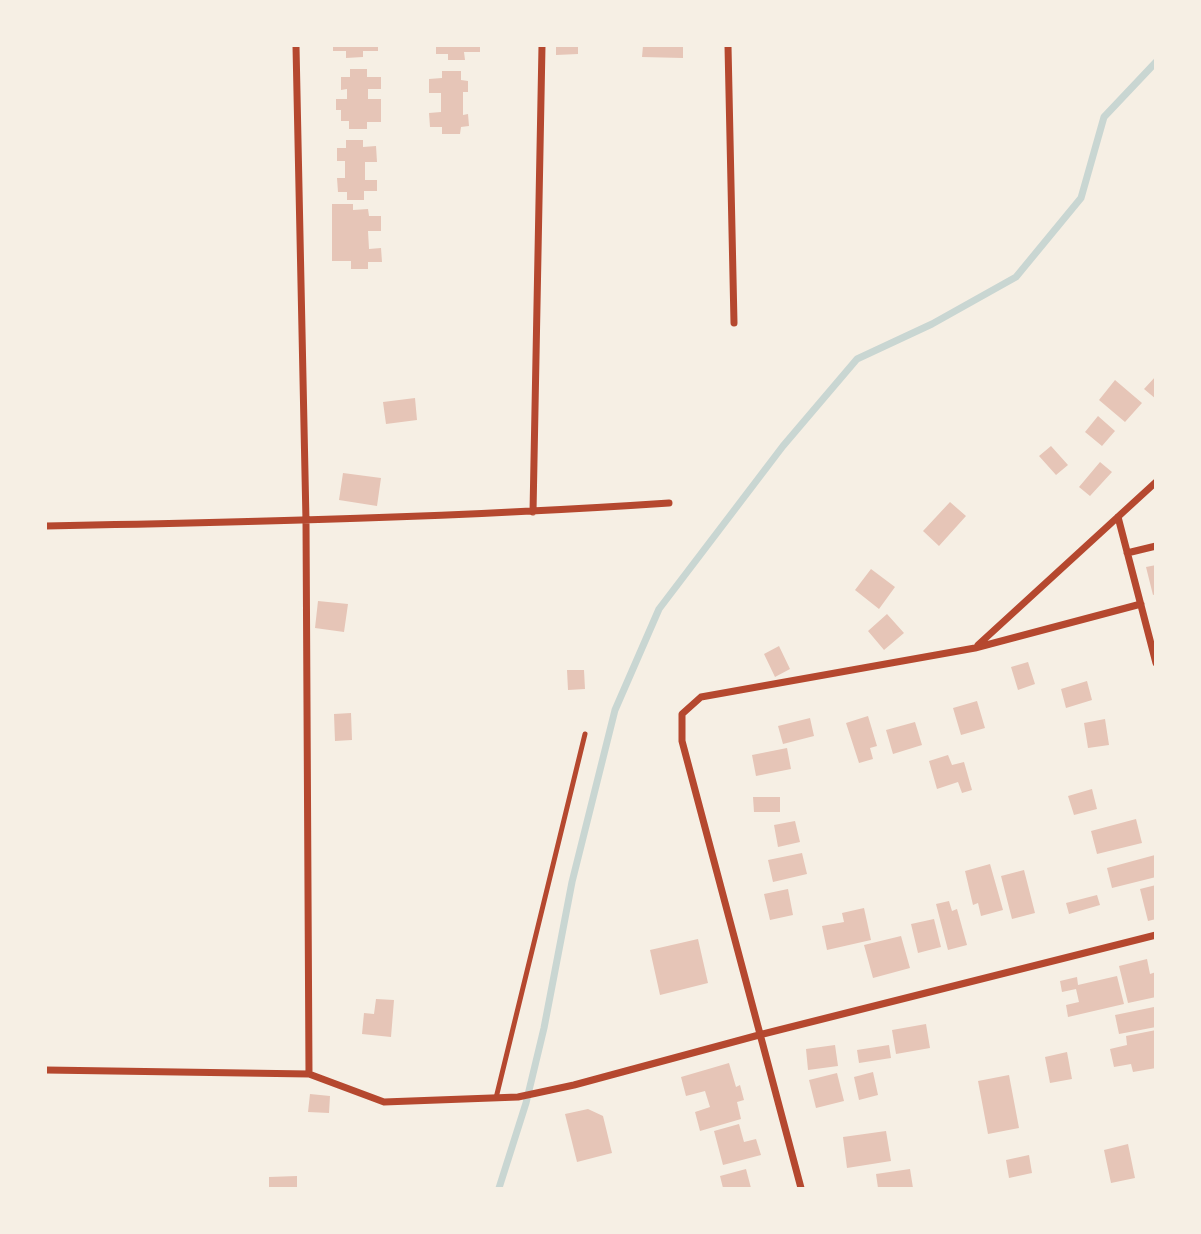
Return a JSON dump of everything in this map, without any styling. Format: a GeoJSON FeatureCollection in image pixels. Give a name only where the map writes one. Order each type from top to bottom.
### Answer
{"type":"FeatureCollection","features":[{"type":"Feature","properties":{"kind":"street"},"geometry":{"type":"LineString","coordinates":[[296,46],[306,521],[309,1074]]}},
{"type":"Feature","properties":{"kind":"street"},"geometry":{"type":"LineString","coordinates":[[533,512],[542,46]]}},
{"type":"Feature","properties":{"kind":"street"},"geometry":{"type":"LineString","coordinates":[[728,46],[734,323]]}},
{"type":"Feature","properties":{"kind":"street"},"geometry":{"type":"LineString","coordinates":[[975,648],[1156,482]]}},
{"type":"Feature","properties":{"kind":"street"},"geometry":{"type":"LineString","coordinates":[[46,526],[306,521],[533,512],[669,503]]}},
{"type":"Feature","properties":{"kind":"street"},"geometry":{"type":"LineString","coordinates":[[1118,517],[1156,663]]}},
{"type":"Feature","properties":{"kind":"street"},"geometry":{"type":"LineString","coordinates":[[1128,553],[1156,546]]}},
{"type":"Feature","properties":{"kind":"street"},"geometry":{"type":"LineString","coordinates":[[801,1188],[682,741],[682,715],[701,697],[975,648],[1141,604]]}},
{"type":"Feature","properties":{"kind":"street"},"geometry":{"type":"LineString","coordinates":[[46,1070],[309,1074],[384,1102],[518,1097],[574,1085],[1156,935]]}},
{"type":"Feature","properties":{"kind":"lane"},"geometry":{"type":"LineString","coordinates":[[496,1098],[585,734]]}},
{"type":"Feature","properties":{"kind":"building"},"geometry":{"type":"Polygon","coordinates":[[[333,46],[378,46],[378,51],[363,51],[363,57],[346,58],[346,51],[333,51],[333,46]]]}},
{"type":"Feature","properties":{"kind":"building"},"geometry":{"type":"Polygon","coordinates":[[[436,46],[480,46],[480,52],[464,52],[465,60],[448,60],[448,54],[436,54],[436,46]]]}},
{"type":"Feature","properties":{"kind":"building"},"geometry":{"type":"Polygon","coordinates":[[[556,46],[578,46],[578,54],[556,55],[556,46]]]}},
{"type":"Feature","properties":{"kind":"building"},"geometry":{"type":"Polygon","coordinates":[[[643,46],[683,46],[683,58],[642,57],[643,46]]]}},
{"type":"Feature","properties":{"kind":"building"},"geometry":{"type":"Polygon","coordinates":[[[350,69],[367,69],[367,77],[381,77],[381,89],[368,89],[368,99],[381,99],[381,122],[367,122],[367,129],[349,129],[349,121],[341,121],[341,110],[336,110],[336,99],[347,99],[347,89],[341,90],[341,77],[350,77],[350,69]]]}},
{"type":"Feature","properties":{"kind":"building"},"geometry":{"type":"Polygon","coordinates":[[[442,71],[461,71],[461,80],[468,81],[468,92],[463,92],[463,115],[468,114],[469,126],[461,127],[460,134],[442,134],[442,127],[430,127],[429,113],[441,112],[441,93],[429,93],[429,79],[442,78],[442,71]]]}},
{"type":"Feature","properties":{"kind":"building"},"geometry":{"type":"Polygon","coordinates":[[[346,140],[363,140],[363,147],[376,146],[377,162],[365,162],[365,180],[377,180],[377,191],[364,191],[364,200],[347,200],[347,192],[338,192],[337,178],[345,178],[345,161],[337,161],[337,148],[346,148],[346,140]]]}},
{"type":"Feature","properties":{"kind":"building"},"geometry":{"type":"Polygon","coordinates":[[[332,204],[353,204],[353,210],[368,209],[369,216],[381,216],[381,231],[368,231],[369,249],[381,248],[382,262],[368,262],[368,269],[351,269],[351,261],[332,261],[332,204]]]}},
{"type":"Feature","properties":{"kind":"building"},"geometry":{"type":"Polygon","coordinates":[[[1156,376],[1156,399],[1144,389],[1156,376]]]}},
{"type":"Feature","properties":{"kind":"building"},"geometry":{"type":"Polygon","coordinates":[[[1115,380],[1142,403],[1125,422],[1099,400],[1115,380]]]}},
{"type":"Feature","properties":{"kind":"building"},"geometry":{"type":"Polygon","coordinates":[[[415,398],[417,420],[386,424],[383,402],[415,398]]]}},
{"type":"Feature","properties":{"kind":"building"},"geometry":{"type":"Polygon","coordinates":[[[1098,416],[1115,431],[1102,446],[1085,432],[1098,416]]]}},
{"type":"Feature","properties":{"kind":"building"},"geometry":{"type":"Polygon","coordinates":[[[1051,446],[1068,465],[1056,475],[1039,456],[1051,446]]]}},
{"type":"Feature","properties":{"kind":"building"},"geometry":{"type":"Polygon","coordinates":[[[1100,462],[1112,472],[1090,496],[1079,487],[1100,462]]]}},
{"type":"Feature","properties":{"kind":"building"},"geometry":{"type":"Polygon","coordinates":[[[343,473],[381,478],[377,506],[339,500],[343,473]]]}},
{"type":"Feature","properties":{"kind":"building"},"geometry":{"type":"Polygon","coordinates":[[[950,502],[966,516],[939,546],[923,531],[950,502]]]}},
{"type":"Feature","properties":{"kind":"building"},"geometry":{"type":"Polygon","coordinates":[[[1156,565],[1156,594],[1153,595],[1146,567],[1156,565]]]}},
{"type":"Feature","properties":{"kind":"building"},"geometry":{"type":"Polygon","coordinates":[[[871,569],[895,587],[879,609],[855,590],[871,569]]]}},
{"type":"Feature","properties":{"kind":"building"},"geometry":{"type":"Polygon","coordinates":[[[318,601],[348,604],[344,632],[315,628],[318,601]]]}},
{"type":"Feature","properties":{"kind":"building"},"geometry":{"type":"Polygon","coordinates":[[[887,614],[904,633],[884,650],[868,631],[887,614]]]}},
{"type":"Feature","properties":{"kind":"building"},"geometry":{"type":"Polygon","coordinates":[[[779,646],[790,669],[775,677],[764,654],[779,646]]]}},
{"type":"Feature","properties":{"kind":"building"},"geometry":{"type":"Polygon","coordinates":[[[1028,662],[1035,684],[1018,690],[1011,667],[1028,662]]]}},
{"type":"Feature","properties":{"kind":"building"},"geometry":{"type":"Polygon","coordinates":[[[567,670],[584,670],[585,689],[568,690],[567,670]]]}},
{"type":"Feature","properties":{"kind":"building"},"geometry":{"type":"Polygon","coordinates":[[[1087,681],[1092,700],[1066,708],[1061,689],[1087,681]]]}},
{"type":"Feature","properties":{"kind":"building"},"geometry":{"type":"Polygon","coordinates":[[[977,701],[985,728],[961,735],[953,708],[977,701]]]}},
{"type":"Feature","properties":{"kind":"building"},"geometry":{"type":"Polygon","coordinates":[[[351,713],[352,740],[335,741],[334,714],[351,713]]]}},
{"type":"Feature","properties":{"kind":"building"},"geometry":{"type":"Polygon","coordinates":[[[868,716],[877,746],[870,748],[873,759],[859,763],[846,723],[868,716]]]}},
{"type":"Feature","properties":{"kind":"building"},"geometry":{"type":"Polygon","coordinates":[[[810,718],[814,736],[783,744],[778,726],[810,718]]]}},
{"type":"Feature","properties":{"kind":"building"},"geometry":{"type":"Polygon","coordinates":[[[1105,719],[1109,745],[1088,748],[1084,723],[1105,719]]]}},
{"type":"Feature","properties":{"kind":"building"},"geometry":{"type":"Polygon","coordinates":[[[915,722],[922,745],[893,754],[886,730],[915,722]]]}},
{"type":"Feature","properties":{"kind":"building"},"geometry":{"type":"Polygon","coordinates":[[[787,748],[791,769],[756,776],[752,755],[787,748]]]}},
{"type":"Feature","properties":{"kind":"building"},"geometry":{"type":"Polygon","coordinates":[[[948,755],[952,765],[964,762],[972,790],[962,793],[958,782],[937,789],[929,761],[948,755]]]}},
{"type":"Feature","properties":{"kind":"building"},"geometry":{"type":"Polygon","coordinates":[[[1092,789],[1097,809],[1074,815],[1068,796],[1092,789]]]}},
{"type":"Feature","properties":{"kind":"building"},"geometry":{"type":"Polygon","coordinates":[[[753,797],[780,797],[780,812],[754,812],[753,797]]]}},
{"type":"Feature","properties":{"kind":"building"},"geometry":{"type":"Polygon","coordinates":[[[1136,819],[1142,843],[1097,854],[1091,831],[1136,819]]]}},
{"type":"Feature","properties":{"kind":"building"},"geometry":{"type":"Polygon","coordinates":[[[795,821],[800,842],[778,847],[774,825],[795,821]]]}},
{"type":"Feature","properties":{"kind":"building"},"geometry":{"type":"Polygon","coordinates":[[[802,853],[807,874],[773,882],[768,860],[802,853]]]}},
{"type":"Feature","properties":{"kind":"building"},"geometry":{"type":"Polygon","coordinates":[[[1155,855],[1156,877],[1112,888],[1107,868],[1155,855]]]}},
{"type":"Feature","properties":{"kind":"building"},"geometry":{"type":"Polygon","coordinates":[[[990,864],[1003,910],[981,916],[978,903],[973,905],[965,871],[990,864]]]}},
{"type":"Feature","properties":{"kind":"building"},"geometry":{"type":"Polygon","coordinates":[[[1024,870],[1035,913],[1012,919],[1001,876],[1024,870]]]}},
{"type":"Feature","properties":{"kind":"building"},"geometry":{"type":"Polygon","coordinates":[[[1156,885],[1156,919],[1148,921],[1140,889],[1156,885]]]}},
{"type":"Feature","properties":{"kind":"building"},"geometry":{"type":"Polygon","coordinates":[[[788,889],[793,915],[770,920],[764,894],[788,889]]]}},
{"type":"Feature","properties":{"kind":"building"},"geometry":{"type":"Polygon","coordinates":[[[1097,895],[1100,905],[1069,914],[1066,903],[1097,895]]]}},
{"type":"Feature","properties":{"kind":"building"},"geometry":{"type":"Polygon","coordinates":[[[949,901],[952,911],[957,909],[967,945],[948,950],[936,904],[949,901]]]}},
{"type":"Feature","properties":{"kind":"building"},"geometry":{"type":"Polygon","coordinates":[[[864,908],[871,940],[827,950],[822,926],[844,922],[842,913],[864,908]]]}},
{"type":"Feature","properties":{"kind":"building"},"geometry":{"type":"Polygon","coordinates":[[[934,919],[941,947],[918,953],[911,924],[934,919]]]}},
{"type":"Feature","properties":{"kind":"building"},"geometry":{"type":"Polygon","coordinates":[[[901,936],[910,968],[873,978],[864,945],[901,936]]]}},
{"type":"Feature","properties":{"kind":"building"},"geometry":{"type":"Polygon","coordinates":[[[698,939],[708,983],[660,995],[650,950],[698,939]]]}},
{"type":"Feature","properties":{"kind":"building"},"geometry":{"type":"Polygon","coordinates":[[[1147,959],[1150,974],[1156,972],[1156,997],[1128,1003],[1119,966],[1147,959]]]}},
{"type":"Feature","properties":{"kind":"building"},"geometry":{"type":"Polygon","coordinates":[[[1117,976],[1124,1004],[1068,1017],[1066,1005],[1079,1002],[1076,989],[1062,992],[1060,981],[1077,977],[1078,985],[1117,976]]]}},
{"type":"Feature","properties":{"kind":"building"},"geometry":{"type":"Polygon","coordinates":[[[376,999],[394,1000],[391,1037],[362,1034],[364,1013],[374,1014],[376,999]]]}},
{"type":"Feature","properties":{"kind":"building"},"geometry":{"type":"Polygon","coordinates":[[[1154,1007],[1156,1027],[1119,1034],[1115,1015],[1154,1007]]]}},
{"type":"Feature","properties":{"kind":"building"},"geometry":{"type":"Polygon","coordinates":[[[926,1024],[930,1048],[896,1054],[892,1030],[926,1024]]]}},
{"type":"Feature","properties":{"kind":"building"},"geometry":{"type":"Polygon","coordinates":[[[1156,1030],[1156,1068],[1133,1072],[1131,1064],[1114,1067],[1110,1049],[1127,1045],[1126,1036],[1156,1030]]]}},
{"type":"Feature","properties":{"kind":"building"},"geometry":{"type":"Polygon","coordinates":[[[835,1045],[838,1066],[808,1070],[806,1049],[835,1045]]]}},
{"type":"Feature","properties":{"kind":"building"},"geometry":{"type":"Polygon","coordinates":[[[889,1045],[891,1058],[859,1063],[857,1050],[889,1045]]]}},
{"type":"Feature","properties":{"kind":"building"},"geometry":{"type":"Polygon","coordinates":[[[1067,1052],[1072,1079],[1050,1083],[1045,1057],[1067,1052]]]}},
{"type":"Feature","properties":{"kind":"building"},"geometry":{"type":"Polygon","coordinates":[[[729,1063],[736,1087],[740,1085],[744,1100],[737,1102],[741,1119],[700,1131],[695,1112],[710,1107],[705,1091],[686,1096],[681,1077],[729,1063]]]}},
{"type":"Feature","properties":{"kind":"building"},"geometry":{"type":"Polygon","coordinates":[[[873,1072],[878,1095],[859,1100],[854,1077],[873,1072]]]}},
{"type":"Feature","properties":{"kind":"building"},"geometry":{"type":"Polygon","coordinates":[[[837,1073],[844,1101],[816,1108],[809,1080],[837,1073]]]}},
{"type":"Feature","properties":{"kind":"building"},"geometry":{"type":"Polygon","coordinates":[[[1009,1075],[1019,1128],[988,1134],[978,1081],[1009,1075]]]}},
{"type":"Feature","properties":{"kind":"building"},"geometry":{"type":"Polygon","coordinates":[[[310,1094],[330,1096],[329,1113],[308,1112],[310,1094]]]}},
{"type":"Feature","properties":{"kind":"building"},"geometry":{"type":"Polygon","coordinates":[[[588,1109],[603,1116],[612,1153],[577,1162],[565,1114],[588,1109]]]}},
{"type":"Feature","properties":{"kind":"building"},"geometry":{"type":"Polygon","coordinates":[[[739,1124],[744,1142],[756,1139],[761,1155],[723,1165],[714,1131],[739,1124]]]}},
{"type":"Feature","properties":{"kind":"building"},"geometry":{"type":"Polygon","coordinates":[[[886,1131],[891,1161],[847,1168],[843,1137],[886,1131]]]}},
{"type":"Feature","properties":{"kind":"building"},"geometry":{"type":"Polygon","coordinates":[[[1128,1144],[1135,1178],[1111,1183],[1104,1150],[1128,1144]]]}},
{"type":"Feature","properties":{"kind":"building"},"geometry":{"type":"Polygon","coordinates":[[[1029,1155],[1032,1173],[1009,1178],[1006,1160],[1029,1155]]]}},
{"type":"Feature","properties":{"kind":"building"},"geometry":{"type":"Polygon","coordinates":[[[746,1169],[751,1188],[723,1188],[720,1176],[746,1169]]]}},
{"type":"Feature","properties":{"kind":"building"},"geometry":{"type":"Polygon","coordinates":[[[910,1169],[913,1188],[878,1188],[876,1174],[910,1169]]]}},
{"type":"Feature","properties":{"kind":"building"},"geometry":{"type":"Polygon","coordinates":[[[297,1176],[297,1188],[269,1188],[269,1177],[297,1176]]]}},
{"type":"Feature","properties":{"kind":"waterway"},"geometry":{"type":"LineString","coordinates":[[499,1188],[526,1103],[544,1028],[572,882],[615,710],[659,609],[783,446],[857,359],[932,324],[1016,277],[1081,198],[1104,117],[1156,62]]}}]}
